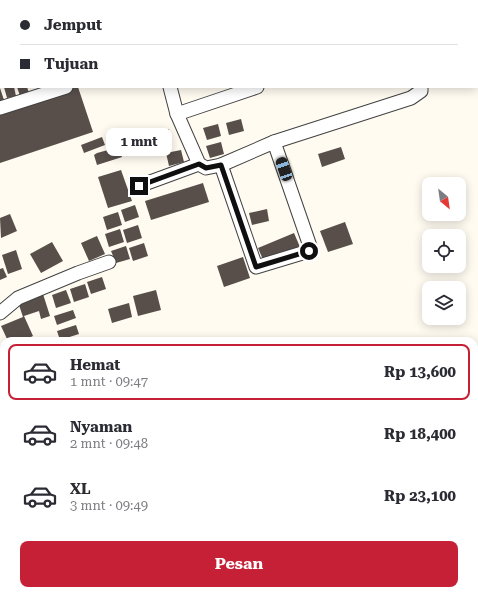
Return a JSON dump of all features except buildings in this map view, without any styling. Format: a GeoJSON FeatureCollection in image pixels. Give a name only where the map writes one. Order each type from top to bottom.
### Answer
{"type":"FeatureCollection","features":[{"type":"Feature","properties":{"kind":"street"},"geometry":{"type":"LineString","coordinates":[[0,108],[63,88]]}},
{"type":"Feature","properties":{"kind":"street"},"geometry":{"type":"LineString","coordinates":[[170,88],[177,114],[199,164],[206,168],[221,165],[274,142],[411,98],[421,92],[421,88]]}},
{"type":"Feature","properties":{"kind":"street"},"geometry":{"type":"LineString","coordinates":[[177,114],[254,88]]}},
{"type":"Feature","properties":{"kind":"street"},"geometry":{"type":"LineString","coordinates":[[221,165],[256,267],[309,251],[311,248],[274,142]]}},
{"type":"Feature","properties":{"kind":"street"},"geometry":{"type":"LineString","coordinates":[[139,186],[199,164]]}},
{"type":"Feature","properties":{"kind":"street"},"geometry":{"type":"LineString","coordinates":[[0,314],[18,298],[109,262]]}},
{"type":"Feature","properties":{"kind":"route"},"geometry":{"type":"LineString","coordinates":[[139,186],[199,164],[201,167],[206,168],[221,165],[256,267],[309,251]]}}]}
